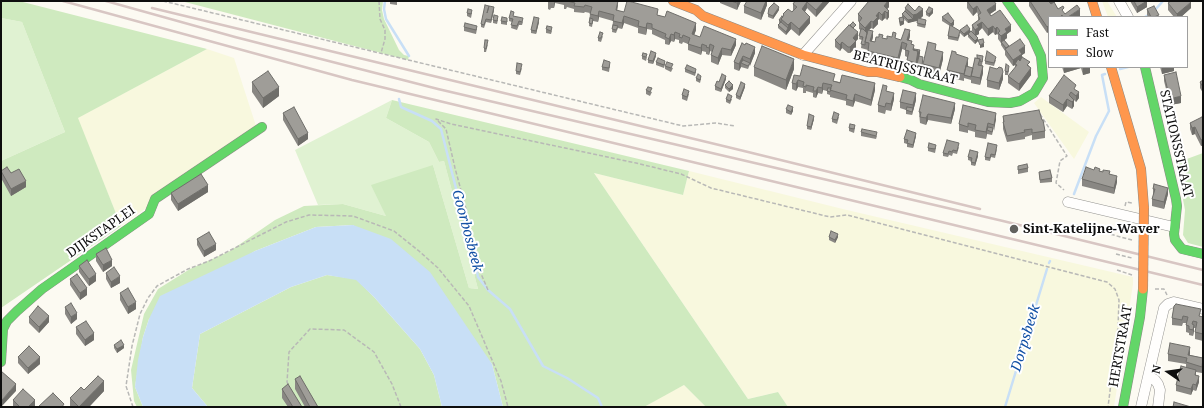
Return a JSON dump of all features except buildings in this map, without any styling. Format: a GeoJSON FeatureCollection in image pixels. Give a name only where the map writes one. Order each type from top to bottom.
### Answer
{"type":"FeatureCollection","features":[{"type":"Feature","properties":{"kind":"street","name":"BEATRIJSSTRAAT"},"geometry":{"type":"LineString","coordinates":[[673,1],[696,10],[703,16],[803,55],[868,72],[878,72],[911,80],[918,84],[988,102],[1015,103],[1028,97],[1036,90],[1043,78],[1043,67],[1041,56],[1033,38],[1007,1]]}},
{"type":"Feature","properties":{"kind":"street"},"geometry":{"type":"LineString","coordinates":[[803,55],[851,1]]}},
{"type":"Feature","properties":{"kind":"street"},"geometry":{"type":"LineString","coordinates":[[1092,1],[1097,16]]}},
{"type":"Feature","properties":{"kind":"street"},"geometry":{"type":"LineString","coordinates":[[1119,1],[1127,16]]}},
{"type":"Feature","properties":{"kind":"street"},"geometry":{"type":"LineString","coordinates":[[1112,68],[1141,168],[1144,208],[1146,289]]}},
{"type":"Feature","properties":{"kind":"street","name":"STATIONSSTRAAT"},"geometry":{"type":"LineString","coordinates":[[1145,68],[1176,199],[1177,206],[1174,226]]}},
{"type":"Feature","properties":{"kind":"street","name":"DIJKSTAPLEI"},"geometry":{"type":"LineString","coordinates":[[1,362],[3,329],[7,321],[17,311],[42,289],[149,214],[155,199],[262,127]]}},
{"type":"Feature","properties":{"kind":"street"},"geometry":{"type":"LineString","coordinates":[[1068,202],[1174,226],[1175,240],[1178,245],[1190,252],[1203,254]]}},
{"type":"Feature","properties":{"kind":"street","name":"HERTSTRAAT"},"geometry":{"type":"LineString","coordinates":[[1123,407],[1146,289]]}},
{"type":"Feature","properties":{"kind":"street"},"geometry":{"type":"LineString","coordinates":[[1142,407],[1164,308],[1168,304],[1174,302],[1203,309]]}},
{"type":"Feature","properties":{"kind":"street"},"geometry":{"type":"LineString","coordinates":[[1149,376],[1155,380],[1160,390],[1158,407]]}},
{"type":"Feature","properties":{"kind":"path"},"geometry":{"type":"LineString","coordinates":[[164,1],[683,126],[716,123],[735,126]]}},
{"type":"Feature","properties":{"kind":"path"},"geometry":{"type":"LineString","coordinates":[[379,1],[380,19],[385,30],[385,39],[380,53]]}},
{"type":"Feature","properties":{"kind":"path"},"geometry":{"type":"LineString","coordinates":[[1037,110],[1067,156],[1060,161],[1056,183],[1064,190]]}},
{"type":"Feature","properties":{"kind":"path"},"geometry":{"type":"LineString","coordinates":[[488,290],[482,276],[477,252],[468,224],[466,209],[446,129],[436,120],[666,170],[681,174],[710,188],[830,217],[847,215],[1107,282],[1115,289],[1119,300],[1118,327],[1108,407]]}},
{"type":"Feature","properties":{"kind":"path"},"geometry":{"type":"LineString","coordinates":[[133,407],[126,386],[134,334],[140,314],[148,298],[157,286],[188,269],[209,261],[286,222],[309,215],[353,216],[394,231],[438,268],[469,306],[501,381],[508,407]]}},
{"type":"Feature","properties":{"kind":"path"},"geometry":{"type":"LineString","coordinates":[[1076,225],[1137,241]]}},
{"type":"Feature","properties":{"kind":"path"},"geometry":{"type":"LineString","coordinates":[[1116,254],[1137,259]]}},
{"type":"Feature","properties":{"kind":"path"},"geometry":{"type":"LineString","coordinates":[[1117,270],[1136,276]]}},
{"type":"Feature","properties":{"kind":"path"},"geometry":{"type":"LineString","coordinates":[[1146,289],[1164,289]]}},
{"type":"Feature","properties":{"kind":"path"},"geometry":{"type":"LineString","coordinates":[[291,388],[287,382],[289,352],[310,329],[344,330],[374,352],[392,384],[401,407]]}},
{"type":"Feature","properties":{"kind":"green space"},"geometry":{"type":"Polygon","coordinates":[[[1,1],[19,1],[207,49],[78,118],[121,226],[1,308],[1,161],[65,132],[22,22],[1,18],[1,1]]]}},
{"type":"Feature","properties":{"kind":"green space"},"geometry":{"type":"Polygon","coordinates":[[[181,1],[383,1],[382,10],[384,19],[399,50],[404,55],[409,56],[408,60],[181,1]]]}},
{"type":"Feature","properties":{"kind":"green space"},"geometry":{"type":"Polygon","coordinates":[[[1102,1],[1107,1],[1116,16],[1108,16],[1102,1]]]}},
{"type":"Feature","properties":{"kind":"green space"},"geometry":{"type":"Polygon","coordinates":[[[1,18],[22,22],[65,132],[1,161],[1,18]]]}},
{"type":"Feature","properties":{"kind":"green space"},"geometry":{"type":"Polygon","coordinates":[[[207,49],[234,58],[257,129],[121,226],[77,118],[207,49]]]}},
{"type":"Feature","properties":{"kind":"green space"},"geometry":{"type":"Polygon","coordinates":[[[1041,97],[1089,132],[1074,159],[1034,103],[1041,97]]]}},
{"type":"Feature","properties":{"kind":"green space"},"geometry":{"type":"Polygon","coordinates":[[[392,100],[386,118],[429,142],[439,162],[444,161],[478,289],[469,288],[433,165],[386,216],[343,204],[318,205],[295,150],[392,100]]]}},
{"type":"Feature","properties":{"kind":"green space"},"geometry":{"type":"Polygon","coordinates":[[[392,100],[689,171],[683,195],[594,173],[748,399],[778,392],[788,407],[706,407],[684,385],[644,407],[503,407],[492,364],[353,225],[316,227],[255,251],[149,319],[143,337],[135,387],[143,407],[137,407],[134,401],[131,370],[144,314],[158,289],[190,269],[230,251],[275,220],[304,206],[343,204],[386,216],[371,185],[433,165],[469,288],[478,289],[444,161],[439,162],[429,142],[386,118],[392,100]]]}},
{"type":"Feature","properties":{"kind":"green space"},"geometry":{"type":"Polygon","coordinates":[[[1203,153],[1203,247],[1188,243],[1183,235],[1185,210],[1176,163],[1203,153]]]}},
{"type":"Feature","properties":{"kind":"green space"},"geometry":{"type":"Polygon","coordinates":[[[689,171],[847,210],[1133,277],[1114,407],[788,407],[778,392],[748,399],[594,173],[683,195],[689,171]]]}},
{"type":"Feature","properties":{"kind":"green space"},"geometry":{"type":"Polygon","coordinates":[[[327,275],[356,279],[420,349],[434,375],[442,407],[208,407],[192,388],[200,334],[291,287],[327,275]]]}},
{"type":"Feature","properties":{"kind":"green space"},"geometry":{"type":"Polygon","coordinates":[[[684,385],[706,407],[644,407],[664,395],[684,385]]]}},
{"type":"Feature","properties":{"kind":"water"},"geometry":{"type":"Polygon","coordinates":[[[353,225],[391,239],[430,272],[492,364],[503,407],[442,407],[434,375],[420,349],[374,297],[356,280],[327,275],[291,287],[200,334],[192,388],[208,407],[143,407],[135,387],[138,360],[149,319],[160,296],[255,251],[316,227],[353,225]]]}},
{"type":"Feature","properties":{"kind":"waterway","name":"Goorbosbeek"},"geometry":{"type":"LineString","coordinates":[[385,1],[384,9],[386,19],[409,56]]}},
{"type":"Feature","properties":{"kind":"waterway","name":"Dorpsbeek"},"geometry":{"type":"LineString","coordinates":[[1154,11],[1163,1]]}},
{"type":"Feature","properties":{"kind":"waterway","name":"Dorpsbeek"},"geometry":{"type":"LineString","coordinates":[[1120,69],[1124,68]]}},
{"type":"Feature","properties":{"kind":"waterway","name":"Dorpsbeek"},"geometry":{"type":"LineString","coordinates":[[1074,194],[1096,136],[1109,111],[1102,75],[1105,74]]}},
{"type":"Feature","properties":{"kind":"waterway","name":"Goorbosbeek"},"geometry":{"type":"LineString","coordinates":[[399,99],[401,107],[432,121],[441,129],[464,220],[465,232],[474,257],[478,277],[488,290],[510,309],[543,366],[567,378],[598,398],[602,407]]}},
{"type":"Feature","properties":{"kind":"waterway","name":"Dorpsbeek"},"geometry":{"type":"LineString","coordinates":[[1005,407],[1047,269]]}},
{"type":"Feature","properties":{"kind":"railway"},"geometry":{"type":"LineString","coordinates":[[63,1],[352,80],[1203,285]]}},
{"type":"Feature","properties":{"kind":"railway"},"geometry":{"type":"LineString","coordinates":[[106,1],[235,37],[438,89],[1003,221],[1203,270]]}},
{"type":"Feature","properties":{"kind":"railway"},"geometry":{"type":"LineString","coordinates":[[152,8],[980,209]]}},
{"type":"Feature","properties":{"kind":"traffic: fast"},"geometry":{"type":"LineString","coordinates":[[900,77],[919,84],[988,102],[1010,103],[1020,101],[1034,93],[1043,78],[1041,56],[1033,38],[1007,1]]}},
{"type":"Feature","properties":{"kind":"traffic: fast"},"geometry":{"type":"LineString","coordinates":[[1145,68],[1176,199],[1175,240],[1182,249],[1203,254]]}},
{"type":"Feature","properties":{"kind":"traffic: fast"},"geometry":{"type":"LineString","coordinates":[[1,362],[3,329],[7,321],[17,311],[42,289],[149,214],[155,199],[262,127]]}},
{"type":"Feature","properties":{"kind":"traffic: fast"},"geometry":{"type":"LineString","coordinates":[[1123,407],[1140,317],[1143,289]]}},
{"type":"Feature","properties":{"kind":"traffic: slow"},"geometry":{"type":"LineString","coordinates":[[673,1],[696,10],[703,16],[803,55],[868,72],[878,72],[900,77]]}},
{"type":"Feature","properties":{"kind":"traffic: slow"},"geometry":{"type":"LineString","coordinates":[[1092,1],[1097,16]]}},
{"type":"Feature","properties":{"kind":"traffic: slow"},"geometry":{"type":"LineString","coordinates":[[1111,68],[1141,169],[1144,208]]}},
{"type":"Feature","properties":{"kind":"traffic: slow"},"geometry":{"type":"LineString","coordinates":[[1143,289],[1144,208]]}},
{"type":"Feature","properties":{"kind":"place","name":"Sint-Katelijne-Waver"},"geometry":{"type":"Point","coordinates":[1014,229]}}]}
